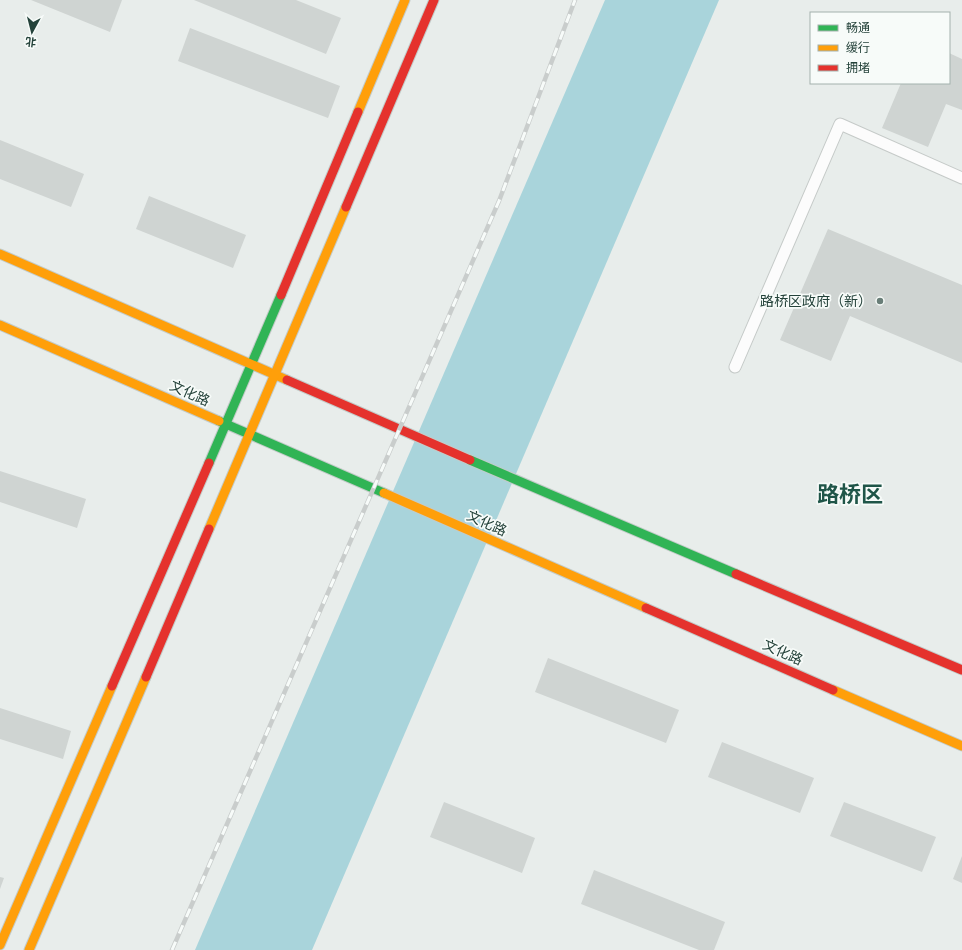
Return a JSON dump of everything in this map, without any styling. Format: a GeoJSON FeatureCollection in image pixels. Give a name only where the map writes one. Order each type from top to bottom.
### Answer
{"type":"FeatureCollection","features":[{"type":"Feature","properties":{"kind":"main road"},"geometry":{"type":"LineString","coordinates":[[0,945],[252,364],[405,0]]}},
{"type":"Feature","properties":{"kind":"main road"},"geometry":{"type":"LineString","coordinates":[[29,950],[434,0]]}},
{"type":"Feature","properties":{"kind":"main road"},"geometry":{"type":"LineString","coordinates":[[0,254],[517,481],[962,670]]}},
{"type":"Feature","properties":{"kind":"main road","name":"文化路"},"geometry":{"type":"LineString","coordinates":[[0,325],[962,746]]}},
{"type":"Feature","properties":{"kind":"lane"},"geometry":{"type":"LineString","coordinates":[[735,366],[840,124],[962,178]]}},
{"type":"Feature","properties":{"kind":"water"},"geometry":{"type":"Polygon","coordinates":[[[605,0],[719,0],[312,950],[195,950],[605,0]]]}},
{"type":"Feature","properties":{"kind":"building"},"geometry":{"type":"Polygon","coordinates":[[[31,0],[122,0],[110,32],[31,0]]]}},
{"type":"Feature","properties":{"kind":"building"},"geometry":{"type":"Polygon","coordinates":[[[194,0],[296,0],[341,18],[326,54],[194,0]]]}},
{"type":"Feature","properties":{"kind":"building"},"geometry":{"type":"Polygon","coordinates":[[[190,28],[340,86],[328,118],[178,61],[190,28]]]}},
{"type":"Feature","properties":{"kind":"building"},"geometry":{"type":"Polygon","coordinates":[[[950,53],[962,59],[962,110],[946,104],[928,147],[882,128],[901,84],[950,84],[950,53]]]}},
{"type":"Feature","properties":{"kind":"building"},"geometry":{"type":"Polygon","coordinates":[[[0,140],[84,174],[71,207],[0,179],[0,140]]]}},
{"type":"Feature","properties":{"kind":"building"},"geometry":{"type":"Polygon","coordinates":[[[149,196],[246,235],[233,268],[136,229],[149,196]]]}},
{"type":"Feature","properties":{"kind":"building","name":"路桥区政府（新）"},"geometry":{"type":"Polygon","coordinates":[[[828,229],[962,285],[962,363],[850,316],[831,361],[780,340],[828,229]]]}},
{"type":"Feature","properties":{"kind":"building"},"geometry":{"type":"Polygon","coordinates":[[[0,471],[86,499],[77,528],[0,502],[0,471]]]}},
{"type":"Feature","properties":{"kind":"building"},"geometry":{"type":"Polygon","coordinates":[[[548,658],[679,710],[666,743],[535,692],[548,658]]]}},
{"type":"Feature","properties":{"kind":"building"},"geometry":{"type":"Polygon","coordinates":[[[0,708],[71,731],[63,759],[0,739],[0,708]]]}},
{"type":"Feature","properties":{"kind":"building"},"geometry":{"type":"Polygon","coordinates":[[[722,742],[814,778],[800,813],[708,777],[722,742]]]}},
{"type":"Feature","properties":{"kind":"building"},"geometry":{"type":"Polygon","coordinates":[[[444,802],[535,838],[522,873],[430,837],[444,802]]]}},
{"type":"Feature","properties":{"kind":"building"},"geometry":{"type":"Polygon","coordinates":[[[844,802],[936,837],[922,872],[830,836],[844,802]]]}},
{"type":"Feature","properties":{"kind":"building"},"geometry":{"type":"Polygon","coordinates":[[[962,856],[962,883],[953,879],[962,856]]]}},
{"type":"Feature","properties":{"kind":"building"},"geometry":{"type":"Polygon","coordinates":[[[594,870],[725,922],[714,950],[699,950],[581,904],[594,870]]]}},
{"type":"Feature","properties":{"kind":"building"},"geometry":{"type":"Polygon","coordinates":[[[0,877],[4,878],[0,889],[0,877]]]}},
{"type":"Feature","properties":{"kind":"railway"},"geometry":{"type":"LineString","coordinates":[[172,950],[499,201],[575,0]]}},
{"type":"Feature","properties":{"kind":"traffic: fast"},"geometry":{"type":"LineString","coordinates":[[209,463],[281,295]]}},
{"type":"Feature","properties":{"kind":"traffic: fast"},"geometry":{"type":"LineString","coordinates":[[219,421],[384,493]]}},
{"type":"Feature","properties":{"kind":"traffic: fast"},"geometry":{"type":"LineString","coordinates":[[470,460],[736,574]]}},
{"type":"Feature","properties":{"kind":"traffic: slow"},"geometry":{"type":"LineString","coordinates":[[358,112],[405,0]]}},
{"type":"Feature","properties":{"kind":"traffic: slow"},"geometry":{"type":"LineString","coordinates":[[209,529],[346,207]]}},
{"type":"Feature","properties":{"kind":"traffic: slow"},"geometry":{"type":"LineString","coordinates":[[0,254],[287,380]]}},
{"type":"Feature","properties":{"kind":"traffic: slow"},"geometry":{"type":"LineString","coordinates":[[0,325],[219,421]]}},
{"type":"Feature","properties":{"kind":"traffic: slow"},"geometry":{"type":"LineString","coordinates":[[384,493],[646,608]]}},
{"type":"Feature","properties":{"kind":"traffic: slow"},"geometry":{"type":"LineString","coordinates":[[29,950],[146,677]]}},
{"type":"Feature","properties":{"kind":"traffic: slow"},"geometry":{"type":"LineString","coordinates":[[0,945],[112,686]]}},
{"type":"Feature","properties":{"kind":"traffic: slow"},"geometry":{"type":"LineString","coordinates":[[833,690],[962,746]]}},
{"type":"Feature","properties":{"kind":"traffic: jam"},"geometry":{"type":"LineString","coordinates":[[346,207],[434,0]]}},
{"type":"Feature","properties":{"kind":"traffic: jam"},"geometry":{"type":"LineString","coordinates":[[281,295],[358,112]]}},
{"type":"Feature","properties":{"kind":"traffic: jam"},"geometry":{"type":"LineString","coordinates":[[287,380],[470,460]]}},
{"type":"Feature","properties":{"kind":"traffic: jam"},"geometry":{"type":"LineString","coordinates":[[112,686],[209,463]]}},
{"type":"Feature","properties":{"kind":"traffic: jam"},"geometry":{"type":"LineString","coordinates":[[146,677],[209,529]]}},
{"type":"Feature","properties":{"kind":"traffic: jam"},"geometry":{"type":"LineString","coordinates":[[736,574],[962,670]]}},
{"type":"Feature","properties":{"kind":"traffic: jam"},"geometry":{"type":"LineString","coordinates":[[646,608],[833,690]]}},
{"type":"Feature","properties":{"kind":"place","name":"路桥区政府（新）"},"geometry":{"type":"Point","coordinates":[880,301]}},
{"type":"Feature","properties":{"kind":"district","name":"路桥区"},"geometry":{"type":"Point","coordinates":[850,494]}}]}
